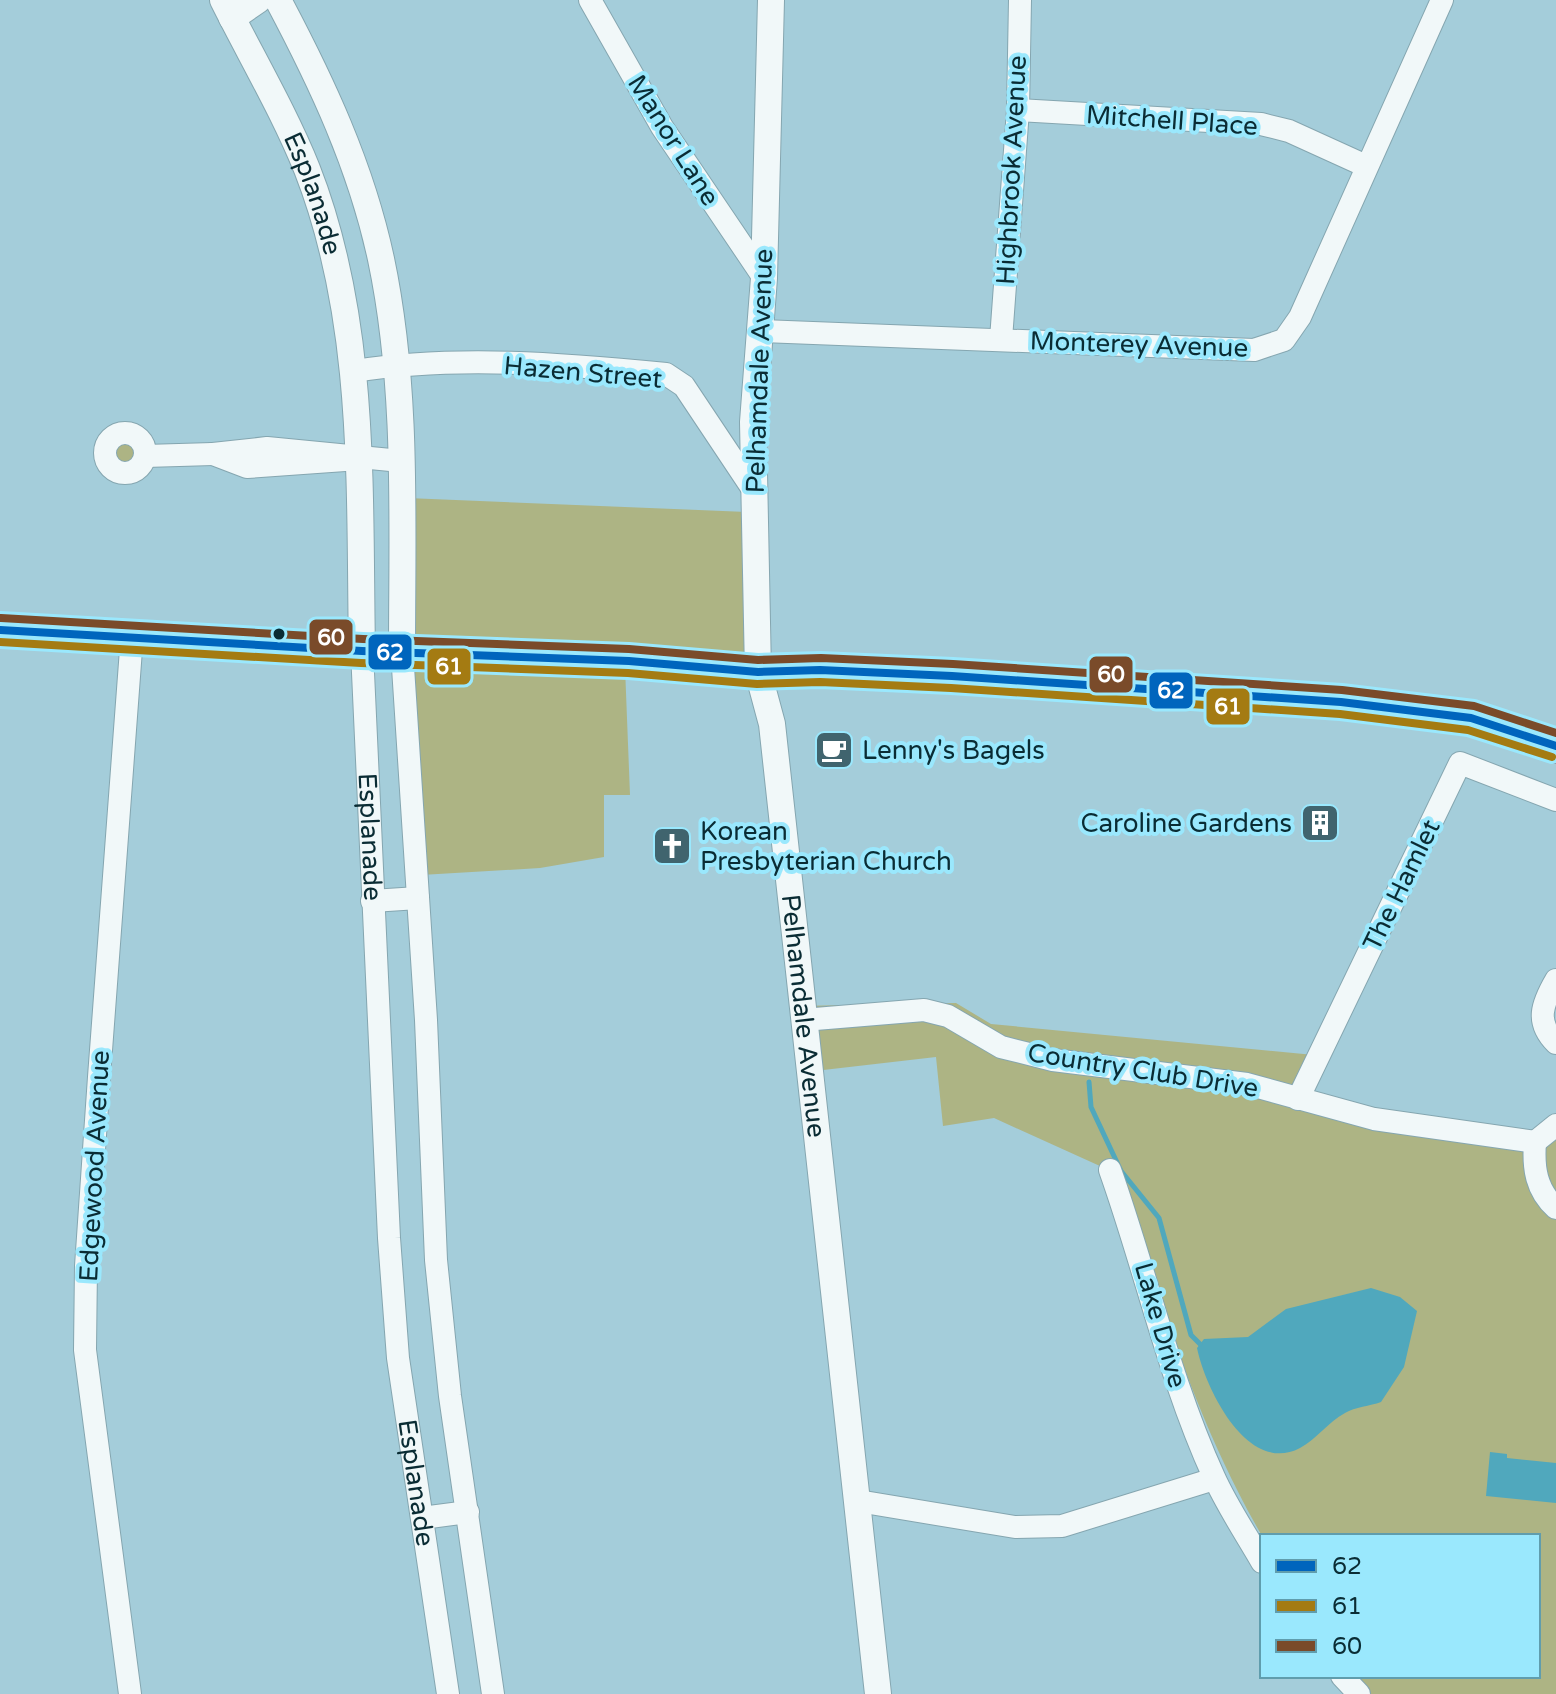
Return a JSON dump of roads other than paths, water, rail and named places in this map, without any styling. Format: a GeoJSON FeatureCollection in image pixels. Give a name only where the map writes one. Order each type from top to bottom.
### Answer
{"type":"FeatureCollection","features":[{"type":"Feature","properties":{"kind":"main road"},"geometry":{"type":"LineString","coordinates":[[0,630],[362,651],[629,661],[758,672],[820,670],[952,676],[1341,702],[1471,718],[1556,746]]}},
{"type":"Feature","properties":{"kind":"street"},"geometry":{"type":"LineString","coordinates":[[228,9],[258,0]]}},
{"type":"Feature","properties":{"kind":"street","name":"Esplanade"},"geometry":{"type":"LineString","coordinates":[[278,0],[327,95],[362,189],[381,259],[396,365],[401,461],[402,652],[436,1260],[450,1396],[493,1694]]}},
{"type":"Feature","properties":{"kind":"street","name":"Manor Lane"},"geometry":{"type":"LineString","coordinates":[[590,0],[662,127],[764,278]]}},
{"type":"Feature","properties":{"kind":"street","name":"Pelhamdale Avenue"},"geometry":{"type":"LineString","coordinates":[[771,0],[764,278],[753,422],[758,672],[772,724],[878,1694]]}},
{"type":"Feature","properties":{"kind":"street","name":"Highbrook Avenue"},"geometry":{"type":"LineString","coordinates":[[1001,339],[1018,110],[1020,0]]}},
{"type":"Feature","properties":{"kind":"street","name":"Monterey Avenue"},"geometry":{"type":"LineString","coordinates":[[760,331],[1254,350],[1284,340],[1300,317],[1442,0]]}},
{"type":"Feature","properties":{"kind":"street","name":"Esplanade"},"geometry":{"type":"LineString","coordinates":[[228,9],[307,170],[328,243],[355,371],[372,901],[398,1358],[448,1694]]}},
{"type":"Feature","properties":{"kind":"street","name":"Mitchell Place"},"geometry":{"type":"LineString","coordinates":[[1018,110],[1261,124],[1289,131],[1366,166]]}},
{"type":"Feature","properties":{"kind":"street","name":"Hazen Street"},"geometry":{"type":"LineString","coordinates":[[355,371],[396,365],[513,364],[666,374],[684,386],[754,491]]}},
{"type":"Feature","properties":{"kind":"street"},"geometry":{"type":"LineString","coordinates":[[145,456],[213,454],[267,448],[317,450],[359,459],[401,461]]}},
{"type":"Feature","properties":{"kind":"street","name":"Edgewood Avenue"},"geometry":{"type":"LineString","coordinates":[[130,1694],[85,1350],[96,1124],[132,636]]}},
{"type":"Feature","properties":{"kind":"street","name":"The Hamlet"},"geometry":{"type":"LineString","coordinates":[[1298,1099],[1460,763],[1556,800]]}},
{"type":"Feature","properties":{"kind":"street"},"geometry":{"type":"LineString","coordinates":[[372,901],[418,898]]}},
{"type":"Feature","properties":{"kind":"street"},"geometry":{"type":"LineString","coordinates":[[1556,980],[1541,1013],[1544,1031],[1556,1043]]}},
{"type":"Feature","properties":{"kind":"street","name":"Country Club Drive"},"geometry":{"type":"LineString","coordinates":[[803,1020],[924,1010],[948,1016],[1001,1047],[1053,1060],[1247,1084],[1374,1119],[1535,1142]]}},
{"type":"Feature","properties":{"kind":"street"},"geometry":{"type":"LineString","coordinates":[[1556,1125],[1535,1142],[1533,1164],[1539,1187],[1556,1208]]}},
{"type":"Feature","properties":{"kind":"street","name":"Lake Drive"},"geometry":{"type":"LineString","coordinates":[[1110,1170],[1139,1251],[1183,1400],[1214,1479],[1260,1559]]}},
{"type":"Feature","properties":{"kind":"street"},"geometry":{"type":"LineString","coordinates":[[858,1501],[1015,1527],[1062,1526],[1214,1479]]}},
{"type":"Feature","properties":{"kind":"street"},"geometry":{"type":"LineString","coordinates":[[422,1518],[468,1512]]}},
{"type":"Feature","properties":{"kind":"street"},"geometry":{"type":"LineString","coordinates":[[1344,1678],[1359,1694]]}},
{"type":"Feature","properties":{"kind":"water"},"geometry":{"type":"Polygon","coordinates":[[[1371,1288],[1400,1297],[1417,1311],[1404,1367],[1381,1402],[1349,1411],[1300,1448],[1281,1453],[1263,1450],[1246,1439],[1219,1404],[1209,1384],[1197,1348],[1204,1339],[1248,1337],[1286,1309],[1371,1288]]]}},
{"type":"Feature","properties":{"kind":"water"},"geometry":{"type":"Polygon","coordinates":[[[1490,1452],[1507,1454],[1507,1458],[1556,1463],[1556,1503],[1486,1496],[1490,1452]]]}},
{"type":"Feature","properties":{"kind":"waterway"},"geometry":{"type":"LineString","coordinates":[[1089,1082],[1091,1107],[1121,1171],[1159,1218],[1191,1335],[1200,1344]]}},
{"type":"Feature","properties":{"kind":"place","name":"Lenny's Bagels"},"geometry":{"type":"Point","coordinates":[834,750]}},
{"type":"Feature","properties":{"kind":"place","name":"Caroline Gardens"},"geometry":{"type":"Point","coordinates":[1320,823]}},
{"type":"Feature","properties":{"kind":"place","name":"Korean Presbyterian Church"},"geometry":{"type":"Point","coordinates":[672,846]}}]}
